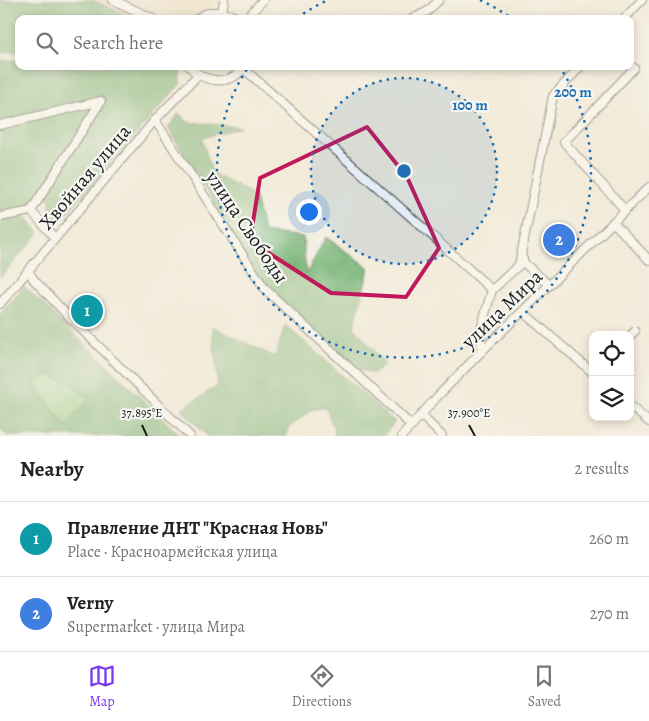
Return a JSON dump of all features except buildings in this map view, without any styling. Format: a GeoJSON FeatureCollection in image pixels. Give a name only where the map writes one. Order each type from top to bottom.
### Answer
{"type":"FeatureCollection","features":[{"type":"Feature","properties":{"kind":"street"},"geometry":{"type":"LineString","coordinates":[[113,0],[145,15]]}},
{"type":"Feature","properties":{"kind":"street"},"geometry":{"type":"LineString","coordinates":[[222,12],[224,0]]}},
{"type":"Feature","properties":{"kind":"street"},"geometry":{"type":"LineString","coordinates":[[250,15],[263,0]]}},
{"type":"Feature","properties":{"kind":"street"},"geometry":{"type":"LineString","coordinates":[[420,15],[428,11],[439,0]]}},
{"type":"Feature","properties":{"kind":"street"},"geometry":{"type":"LineString","coordinates":[[628,15],[642,0]]}},
{"type":"Feature","properties":{"kind":"street"},"geometry":{"type":"LineString","coordinates":[[202,15],[213,12],[233,15]]}},
{"type":"Feature","properties":{"kind":"street"},"geometry":{"type":"LineString","coordinates":[[193,70],[198,75],[210,80],[224,80],[234,77],[243,70]]}},
{"type":"Feature","properties":{"kind":"street"},"geometry":{"type":"LineString","coordinates":[[247,70],[492,290]]}},
{"type":"Feature","properties":{"kind":"street"},"geometry":{"type":"LineString","coordinates":[[481,352],[482,325],[492,290],[519,265],[553,96],[577,70]]}},
{"type":"Feature","properties":{"kind":"street"},"geometry":{"type":"LineString","coordinates":[[625,210],[564,142],[632,70]]}},
{"type":"Feature","properties":{"kind":"street","name":"Хвойная улица"},"geometry":{"type":"LineString","coordinates":[[0,304],[155,120],[198,75]]}},
{"type":"Feature","properties":{"kind":"street"},"geometry":{"type":"LineString","coordinates":[[0,125],[102,100],[31,211],[0,217]]}},
{"type":"Feature","properties":{"kind":"street","name":"улица Свободы"},"geometry":{"type":"LineString","coordinates":[[155,120],[266,289],[412,426]]}},
{"type":"Feature","properties":{"kind":"street","name":"улица Мира"},"geometry":{"type":"LineString","coordinates":[[402,436],[481,352],[649,187]]}},
{"type":"Feature","properties":{"kind":"street"},"geometry":{"type":"LineString","coordinates":[[31,211],[55,238]]}},
{"type":"Feature","properties":{"kind":"street"},"geometry":{"type":"LineString","coordinates":[[613,222],[649,260]]}},
{"type":"Feature","properties":{"kind":"street"},"geometry":{"type":"LineString","coordinates":[[521,255],[525,264],[549,285]]}},
{"type":"Feature","properties":{"kind":"street"},"geometry":{"type":"LineString","coordinates":[[28,270],[34,280],[70,318],[190,436]]}},
{"type":"Feature","properties":{"kind":"street"},"geometry":{"type":"LineString","coordinates":[[522,312],[589,370]]}},
{"type":"Feature","properties":{"kind":"street"},"geometry":{"type":"LineString","coordinates":[[634,409],[649,422]]}},
{"type":"Feature","properties":{"kind":"street"},"geometry":{"type":"LineString","coordinates":[[421,415],[442,436]]}},
{"type":"Feature","properties":{"kind":"highlighted area"},"geometry":{"type":"Polygon","coordinates":[[[367,127],[407,177],[439,248],[406,297],[331,293],[250,241],[260,178],[367,127]]]}},
{"type":"Feature","properties":{"kind":"shaded area"},"geometry":{"type":"Polygon","coordinates":[[[0,0],[218,0],[218,3],[198,15],[15,15],[0,0]]]}},
{"type":"Feature","properties":{"kind":"green space"},"geometry":{"type":"Polygon","coordinates":[[[0,0],[92,0],[126,15],[15,15],[15,51],[0,53],[0,0]]]}},
{"type":"Feature","properties":{"kind":"green space"},"geometry":{"type":"Polygon","coordinates":[[[15,60],[15,70],[180,70],[181,83],[58,223],[48,216],[51,202],[46,196],[26,209],[0,214],[0,61],[15,60]]]}},
{"type":"Feature","properties":{"kind":"green space"},"geometry":{"type":"Polygon","coordinates":[[[179,113],[188,122],[241,127],[202,138],[212,173],[254,195],[264,232],[303,237],[306,274],[326,237],[369,268],[354,327],[385,364],[374,374],[360,370],[265,286],[168,128],[179,113]]]}},
{"type":"Feature","properties":{"kind":"green space"},"geometry":{"type":"Polygon","coordinates":[[[23,213],[39,233],[0,278],[0,218],[23,213]]]}},
{"type":"Feature","properties":{"kind":"green space"},"geometry":{"type":"Polygon","coordinates":[[[24,286],[181,436],[7,436],[0,429],[0,314],[24,286]],[[47,374],[33,383],[66,427],[89,398],[72,385],[47,374]]]}},
{"type":"Feature","properties":{"kind":"green space"},"geometry":{"type":"Polygon","coordinates":[[[285,325],[395,422],[383,436],[334,436],[335,432],[326,408],[314,409],[288,428],[286,436],[207,436],[181,409],[218,386],[212,326],[275,357],[285,325]]]}},
{"type":"Feature","properties":{"kind":"green space"},"geometry":{"type":"Polygon","coordinates":[[[48,374],[72,385],[89,398],[66,427],[33,382],[48,374]]]}},
{"type":"Feature","properties":{"kind":"place","name":"Verny"},"geometry":{"type":"Point","coordinates":[559,240]}},
{"type":"Feature","properties":{"kind":"place","name":"Правление ДНТ \"Красная Новь\""},"geometry":{"type":"Point","coordinates":[87,311]}}]}
